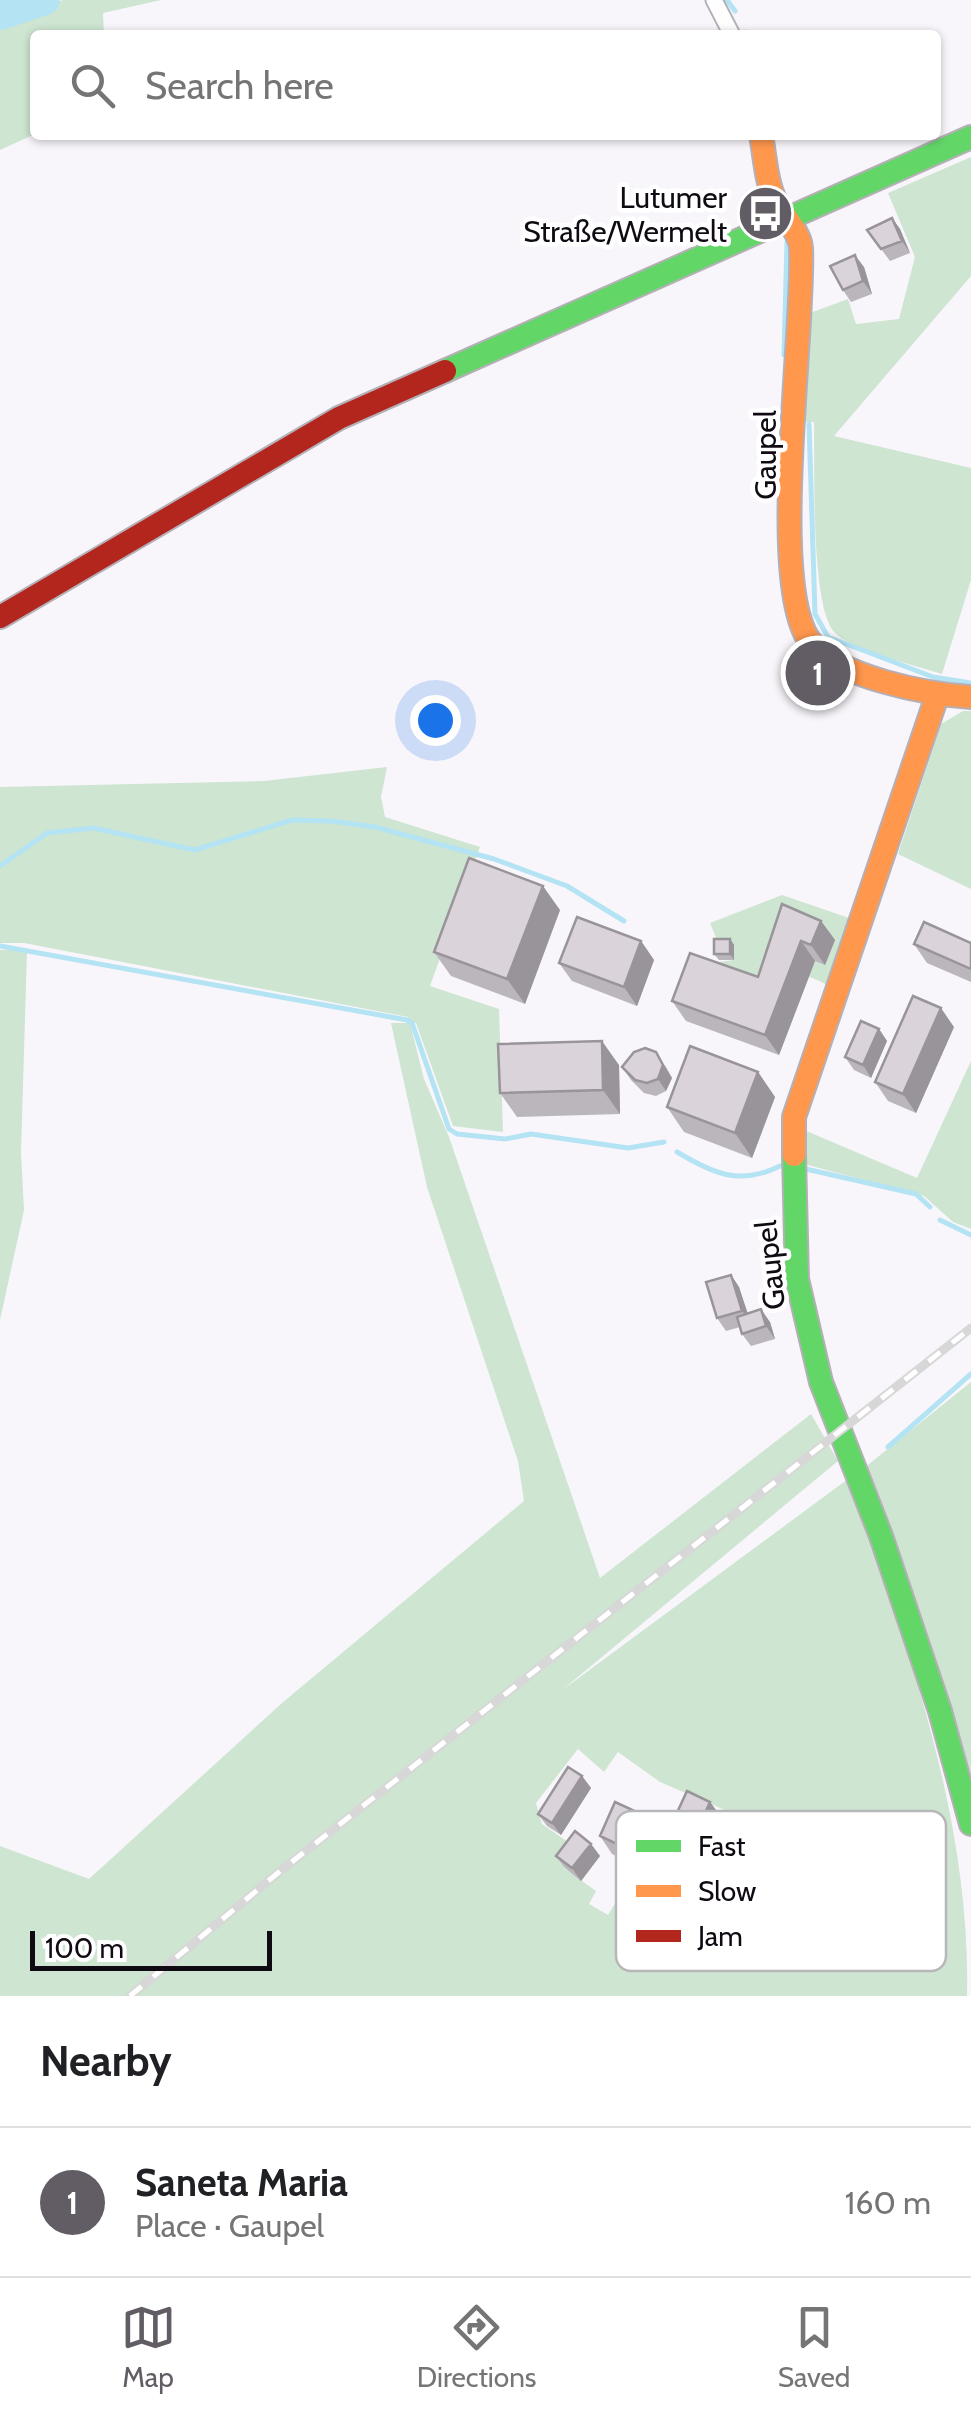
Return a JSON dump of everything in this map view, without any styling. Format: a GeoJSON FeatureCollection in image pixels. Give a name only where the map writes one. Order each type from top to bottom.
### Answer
{"type":"FeatureCollection","features":[{"type":"Feature","properties":{"kind":"street"},"geometry":{"type":"LineString","coordinates":[[714,0],[729,30]]}},
{"type":"Feature","properties":{"kind":"street"},"geometry":{"type":"LineString","coordinates":[[0,618],[242,470],[339,418],[971,138]]}},
{"type":"Feature","properties":{"kind":"street","name":"Gaupel"},"geometry":{"type":"LineString","coordinates":[[761,140],[774,199],[802,243],[794,419],[797,615],[810,643],[821,652],[937,696],[971,697]]}},
{"type":"Feature","properties":{"kind":"street","name":"Gaupel"},"geometry":{"type":"LineString","coordinates":[[937,696],[794,1117],[794,1246],[821,1382],[887,1554],[940,1712],[971,1824]]}},
{"type":"Feature","properties":{"kind":"green space"},"geometry":{"type":"Polygon","coordinates":[[[63,0],[161,0],[103,13],[104,30],[30,30],[30,136],[0,150],[0,21],[63,0]]]}},
{"type":"Feature","properties":{"kind":"green space"},"geometry":{"type":"Polygon","coordinates":[[[971,157],[971,276],[834,436],[971,468],[971,580],[942,674],[856,646],[835,633],[827,619],[818,567],[814,422],[804,422],[807,314],[848,299],[856,324],[899,319],[915,257],[888,193],[971,157]]]}},
{"type":"Feature","properties":{"kind":"green space"},"geometry":{"type":"Polygon","coordinates":[[[963,711],[971,711],[971,889],[898,854],[941,724],[963,711]]]}},
{"type":"Feature","properties":{"kind":"green space"},"geometry":{"type":"Polygon","coordinates":[[[387,767],[381,797],[385,817],[480,847],[430,986],[499,1009],[503,1132],[453,1126],[416,1023],[410,1023],[424,1079],[449,1137],[600,1578],[811,1414],[838,1461],[561,1691],[848,1479],[913,1668],[947,1798],[965,1930],[967,1996],[0,1996],[0,1846],[89,1879],[282,1703],[524,1501],[518,1461],[427,1187],[391,1023],[409,1023],[408,1017],[24,943],[0,943],[0,787],[264,781],[387,767]]]}},
{"type":"Feature","properties":{"kind":"green space"},"geometry":{"type":"Polygon","coordinates":[[[782,895],[852,919],[828,985],[794,970],[834,941],[767,981],[719,962],[734,960],[719,945],[710,923],[782,895]]]}},
{"type":"Feature","properties":{"kind":"green space"},"geometry":{"type":"Polygon","coordinates":[[[0,950],[27,950],[21,1153],[24,1210],[0,1320],[0,950]]]}},
{"type":"Feature","properties":{"kind":"green space"},"geometry":{"type":"Polygon","coordinates":[[[971,1061],[971,1229],[953,1222],[924,1196],[804,1164],[804,1130],[917,1178],[971,1061]]]}},
{"type":"Feature","properties":{"kind":"green space"},"geometry":{"type":"Polygon","coordinates":[[[971,1382],[971,1778],[949,1704],[864,1468],[971,1382]]]}},
{"type":"Feature","properties":{"kind":"building"},"geometry":{"type":"Polygon","coordinates":[[[892,218],[902,241],[881,249],[867,230],[892,218]]]}},
{"type":"Feature","properties":{"kind":"building"},"geometry":{"type":"Polygon","coordinates":[[[855,255],[863,281],[843,290],[830,266],[855,255]]]}},
{"type":"Feature","properties":{"kind":"building"},"geometry":{"type":"Polygon","coordinates":[[[469,858],[543,886],[507,979],[434,952],[469,858]]]}},
{"type":"Feature","properties":{"kind":"building"},"geometry":{"type":"Polygon","coordinates":[[[782,904],[821,921],[811,945],[801,941],[765,1035],[672,1001],[690,953],[758,977],[782,904]]]}},
{"type":"Feature","properties":{"kind":"building"},"geometry":{"type":"Polygon","coordinates":[[[577,917],[641,941],[624,987],[559,963],[577,917]]]}},
{"type":"Feature","properties":{"kind":"building"},"geometry":{"type":"Polygon","coordinates":[[[924,922],[971,943],[971,969],[914,944],[924,922]]]}},
{"type":"Feature","properties":{"kind":"building"},"geometry":{"type":"Polygon","coordinates":[[[714,939],[730,939],[730,954],[714,954],[714,939]]]}},
{"type":"Feature","properties":{"kind":"building"},"geometry":{"type":"Polygon","coordinates":[[[913,996],[941,1008],[903,1094],[875,1082],[913,996]]]}},
{"type":"Feature","properties":{"kind":"building"},"geometry":{"type":"Polygon","coordinates":[[[861,1021],[879,1029],[863,1065],[845,1057],[861,1021]]]}},
{"type":"Feature","properties":{"kind":"building"},"geometry":{"type":"Polygon","coordinates":[[[602,1041],[603,1090],[500,1093],[498,1044],[602,1041]]]}},
{"type":"Feature","properties":{"kind":"building"},"geometry":{"type":"Polygon","coordinates":[[[690,1046],[758,1072],[735,1133],[667,1107],[690,1046]]]}},
{"type":"Feature","properties":{"kind":"building"},"geometry":{"type":"Polygon","coordinates":[[[645,1048],[656,1052],[663,1065],[658,1079],[647,1083],[635,1080],[622,1067],[634,1052],[645,1048]]]}},
{"type":"Feature","properties":{"kind":"building"},"geometry":{"type":"Polygon","coordinates":[[[731,1275],[742,1311],[717,1318],[706,1282],[731,1275]]]}},
{"type":"Feature","properties":{"kind":"building"},"geometry":{"type":"Polygon","coordinates":[[[761,1309],[766,1326],[742,1334],[737,1317],[761,1309]]]}},
{"type":"Feature","properties":{"kind":"building"},"geometry":{"type":"Polygon","coordinates":[[[568,1767],[582,1776],[552,1823],[538,1814],[568,1767]]]}},
{"type":"Feature","properties":{"kind":"building"},"geometry":{"type":"Polygon","coordinates":[[[687,1791],[710,1802],[706,1811],[678,1811],[687,1791]]]}},
{"type":"Feature","properties":{"kind":"building"},"geometry":{"type":"Polygon","coordinates":[[[615,1802],[635,1811],[616,1811],[616,1844],[600,1836],[615,1802]]]}},
{"type":"Feature","properties":{"kind":"building"},"geometry":{"type":"Polygon","coordinates":[[[575,1831],[591,1844],[572,1868],[556,1856],[575,1831]]]}},
{"type":"Feature","properties":{"kind":"waterway"},"geometry":{"type":"LineString","coordinates":[[0,15],[45,0]]}},
{"type":"Feature","properties":{"kind":"waterway"},"geometry":{"type":"LineString","coordinates":[[727,0],[735,11]]}},
{"type":"Feature","properties":{"kind":"waterway"},"geometry":{"type":"LineString","coordinates":[[784,355],[787,242]]}},
{"type":"Feature","properties":{"kind":"waterway"},"geometry":{"type":"LineString","coordinates":[[809,424],[815,614],[828,637],[933,677],[971,683]]}},
{"type":"Feature","properties":{"kind":"waterway"},"geometry":{"type":"LineString","coordinates":[[0,866],[47,833],[93,828],[195,850],[292,820],[331,821],[375,827],[494,859],[567,886],[624,921]]}},
{"type":"Feature","properties":{"kind":"waterway"},"geometry":{"type":"LineString","coordinates":[[0,946],[407,1020],[412,1023],[449,1129],[457,1134],[505,1139],[531,1134],[628,1148],[664,1142]]}},
{"type":"Feature","properties":{"kind":"waterway"},"geometry":{"type":"LineString","coordinates":[[677,1152],[727,1175],[752,1175],[780,1166]]}},
{"type":"Feature","properties":{"kind":"waterway"},"geometry":{"type":"LineString","coordinates":[[806,1169],[916,1194],[930,1207]]}},
{"type":"Feature","properties":{"kind":"waterway"},"geometry":{"type":"LineString","coordinates":[[940,1220],[971,1235]]}},
{"type":"Feature","properties":{"kind":"waterway"},"geometry":{"type":"LineString","coordinates":[[888,1447],[971,1374]]}},
{"type":"Feature","properties":{"kind":"railway"},"geometry":{"type":"LineString","coordinates":[[130,1996],[279,1872],[971,1328]]}},
{"type":"Feature","properties":{"kind":"traffic: fast"},"geometry":{"type":"LineString","coordinates":[[445,371],[971,137]]}},
{"type":"Feature","properties":{"kind":"traffic: fast"},"geometry":{"type":"LineString","coordinates":[[794,1155],[797,1279],[821,1382],[881,1536],[940,1711],[971,1824]]}},
{"type":"Feature","properties":{"kind":"traffic: slow"},"geometry":{"type":"LineString","coordinates":[[762,140],[773,195],[801,248],[790,511],[797,609],[809,640],[840,665],[908,688],[971,697]]}},
{"type":"Feature","properties":{"kind":"traffic: slow"},"geometry":{"type":"LineString","coordinates":[[794,1155],[794,1117],[937,696]]}},
{"type":"Feature","properties":{"kind":"traffic: jam"},"geometry":{"type":"LineString","coordinates":[[0,617],[339,418],[445,371]]}},
{"type":"Feature","properties":{"kind":"place","name":"Lutumer Straße/Wermelt"},"geometry":{"type":"Point","coordinates":[766,214]}},
{"type":"Feature","properties":{"kind":"place","name":"Saneta Maria"},"geometry":{"type":"Point","coordinates":[818,673]}}]}
